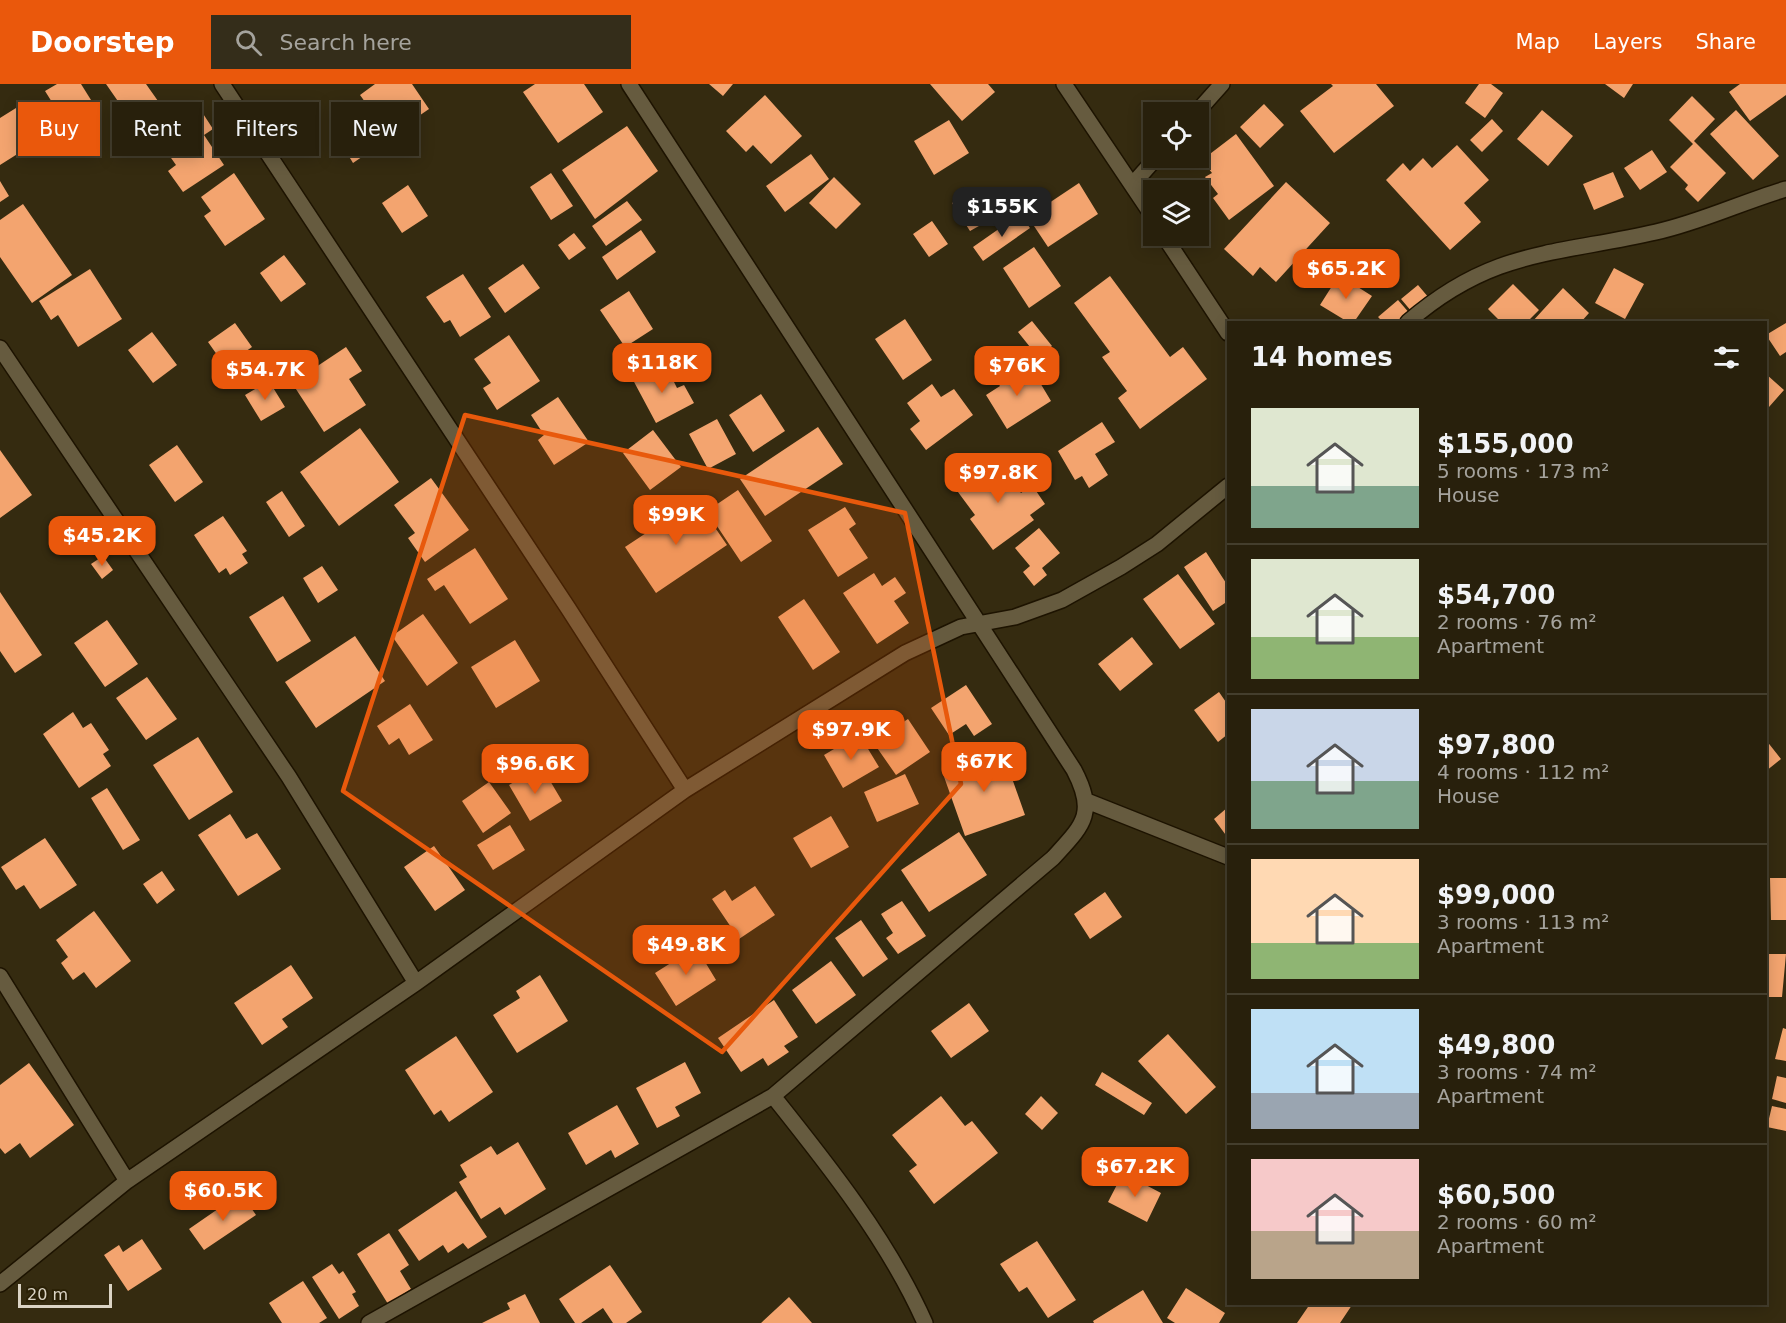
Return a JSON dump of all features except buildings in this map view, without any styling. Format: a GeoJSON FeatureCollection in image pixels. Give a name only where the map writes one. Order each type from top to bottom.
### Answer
{"type":"FeatureCollection","features":[{"type":"Feature","properties":{"kind":"street"},"geometry":{"type":"LineString","coordinates":[[222,84],[568,608],[685,790]]}},
{"type":"Feature","properties":{"kind":"street"},"geometry":{"type":"LineString","coordinates":[[369,1323],[773,1096],[1053,858],[1076,831],[1085,816],[1087,801],[1074,770],[629,84]]}},
{"type":"Feature","properties":{"kind":"street"},"geometry":{"type":"LineString","coordinates":[[1064,84],[1143,201]]}},
{"type":"Feature","properties":{"kind":"street"},"geometry":{"type":"LineString","coordinates":[[1206,102],[1222,84]]}},
{"type":"Feature","properties":{"kind":"street"},"geometry":{"type":"LineString","coordinates":[[1132,184],[1147,168]]}},
{"type":"Feature","properties":{"kind":"street"},"geometry":{"type":"LineString","coordinates":[[1409,321],[1458,284],[1492,267],[1539,253],[1657,232],[1786,189]]}},
{"type":"Feature","properties":{"kind":"street"},"geometry":{"type":"LineString","coordinates":[[1171,246],[1227,331]]}},
{"type":"Feature","properties":{"kind":"street"},"geometry":{"type":"LineString","coordinates":[[0,348],[289,777],[416,983]]}},
{"type":"Feature","properties":{"kind":"street"},"geometry":{"type":"LineString","coordinates":[[0,1284],[127,1181],[416,983],[685,790],[905,653],[939,636],[977,623],[1015,617],[1062,600],[1157,544],[1227,487]]}},
{"type":"Feature","properties":{"kind":"street"},"geometry":{"type":"LineString","coordinates":[[1087,801],[1227,857]]}},
{"type":"Feature","properties":{"kind":"street"},"geometry":{"type":"LineString","coordinates":[[0,976],[127,1181]]}},
{"type":"Feature","properties":{"kind":"street"},"geometry":{"type":"LineString","coordinates":[[773,1096],[866,1219],[895,1264],[925,1323]]}},
{"type":"Feature","properties":{"kind":"highlighted area"},"geometry":{"type":"Polygon","coordinates":[[[465,415],[905,513],[961,784],[722,1052],[343,791],[465,415]]]}}]}
